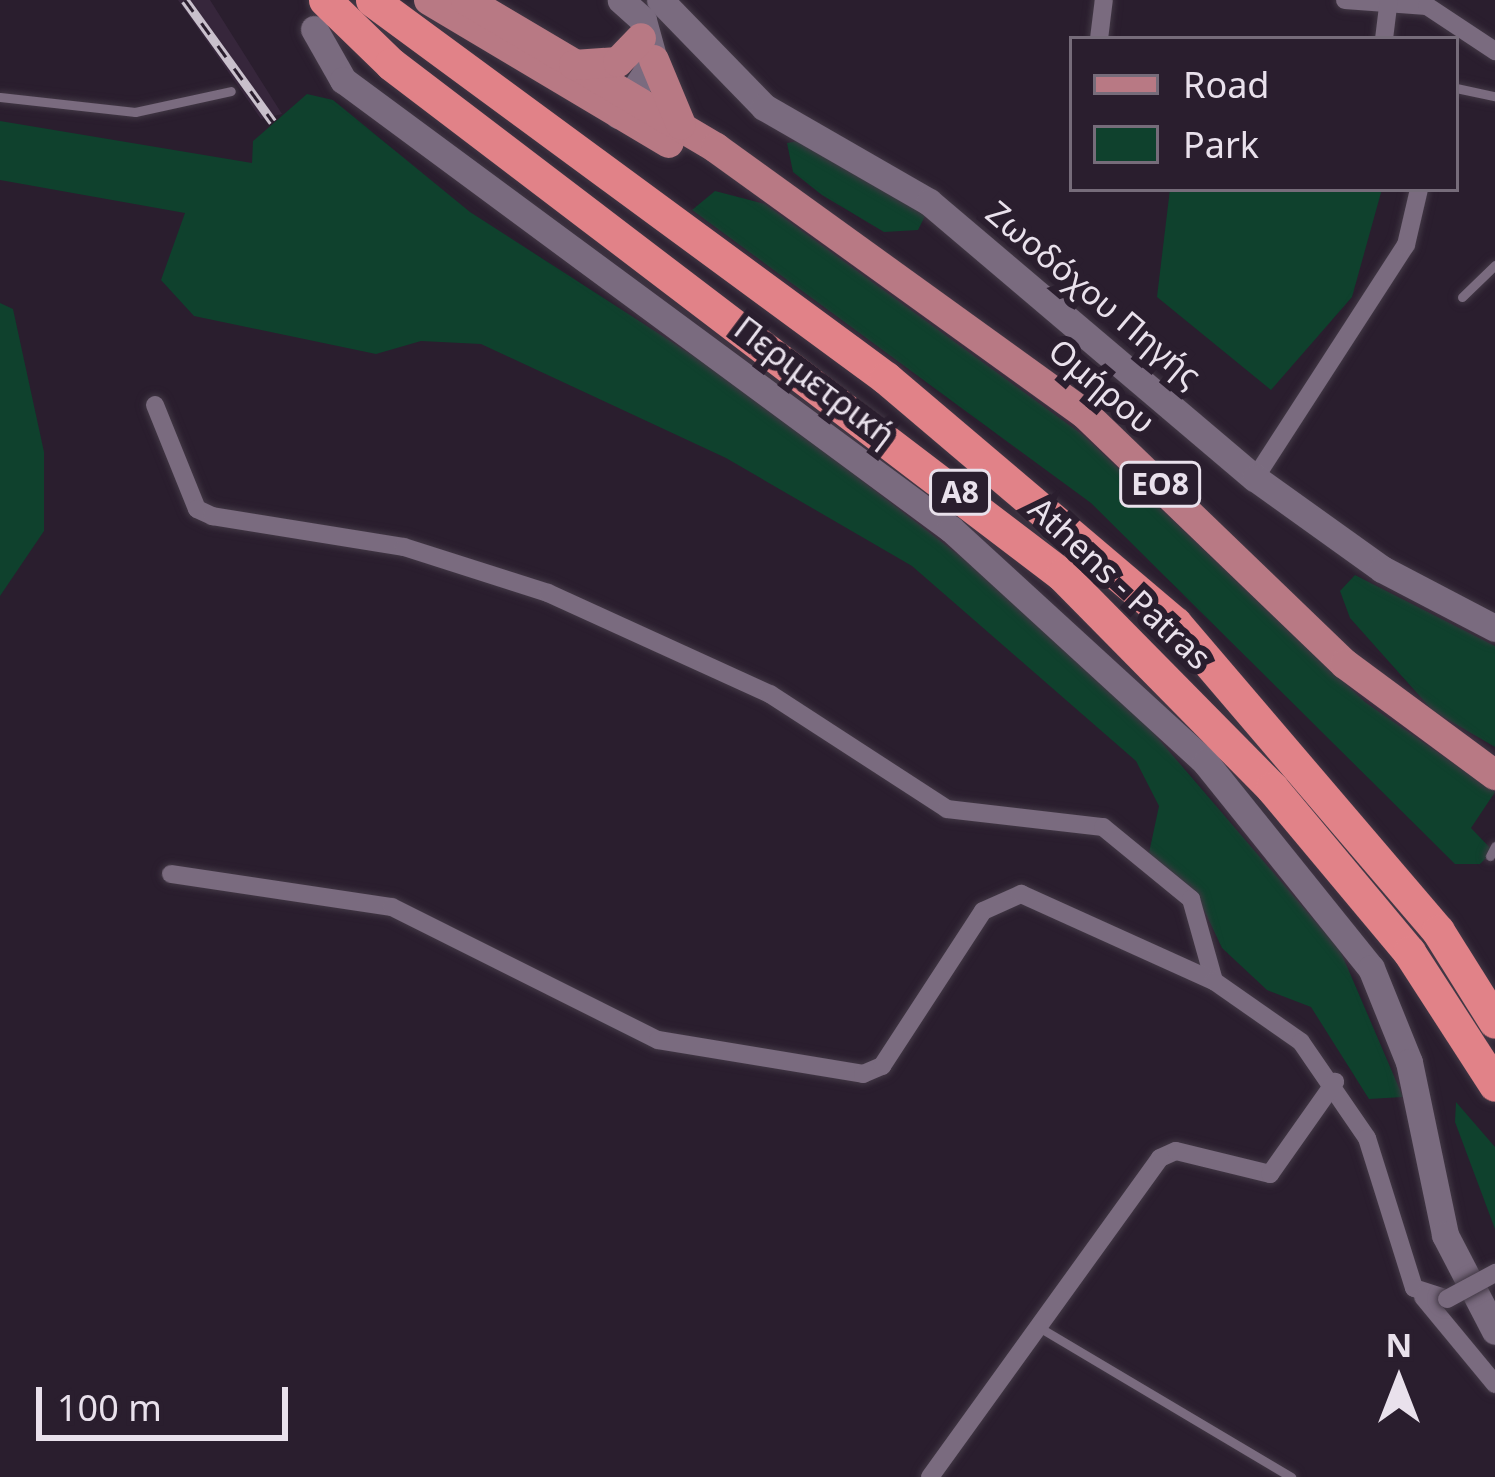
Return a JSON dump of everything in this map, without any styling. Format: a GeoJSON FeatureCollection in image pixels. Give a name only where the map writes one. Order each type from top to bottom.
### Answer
{"type":"FeatureCollection","features":[{"type":"Feature","properties":{"kind":"highway","name":"Athens - Patras"},"geometry":{"type":"LineString","coordinates":[[372,0],[886,378],[1159,608],[1423,912],[1495,1022]]}},
{"type":"Feature","properties":{"kind":"highway","name":"Athens - Patras"},"geometry":{"type":"LineString","coordinates":[[320,14],[1062,575],[1273,788],[1409,952],[1495,1085]]}},
{"type":"Feature","properties":{"kind":"main road","name":"Ομήρου"},"geometry":{"type":"LineString","coordinates":[[429,0],[619,103],[808,214]]}},
{"type":"Feature","properties":{"kind":"main road","name":"Ομήρου"},"geometry":{"type":"LineString","coordinates":[[466,0],[573,64],[619,103],[685,130],[1085,414],[1345,664],[1495,775]]}},
{"type":"Feature","properties":{"kind":"main road"},"geometry":{"type":"LineString","coordinates":[[573,64],[618,62],[650,30],[685,130]]}},
{"type":"Feature","properties":{"kind":"street","name":"Ζωοδόχου Πηγής"},"geometry":{"type":"LineString","coordinates":[[621,0],[650,30],[764,107],[928,202],[1255,478],[1382,569],[1495,628]]}},
{"type":"Feature","properties":{"kind":"street"},"geometry":{"type":"LineString","coordinates":[[1099,36],[1104,0]]}},
{"type":"Feature","properties":{"kind":"street"},"geometry":{"type":"LineString","coordinates":[[1345,0],[1440,11],[1495,51]]}},
{"type":"Feature","properties":{"kind":"street"},"geometry":{"type":"LineString","coordinates":[[1384,36],[1388,3]]}},
{"type":"Feature","properties":{"kind":"street","name":"Περιμετρική"},"geometry":{"type":"LineString","coordinates":[[320,14],[343,80],[951,529],[1207,763],[1371,968],[1409,1062],[1444,1235],[1495,1331]]}},
{"type":"Feature","properties":{"kind":"street"},"geometry":{"type":"LineString","coordinates":[[619,103],[650,30]]}},
{"type":"Feature","properties":{"kind":"street"},"geometry":{"type":"LineString","coordinates":[[1255,478],[1406,245],[1418,192]]}},
{"type":"Feature","properties":{"kind":"street"},"geometry":{"type":"LineString","coordinates":[[155,405],[196,509],[404,548],[548,593],[770,694],[947,809],[1103,827],[1191,899],[1214,981]]}},
{"type":"Feature","properties":{"kind":"street"},"geometry":{"type":"LineString","coordinates":[[171,874],[392,907],[658,1040],[863,1074],[882,1066],[999,898],[1043,902],[1214,981],[1280,1022],[1335,1082],[1367,1138],[1423,1297],[1495,1384]]}},
{"type":"Feature","properties":{"kind":"street"},"geometry":{"type":"LineString","coordinates":[[930,1477],[1042,1329],[1160,1157],[1176,1151],[1270,1174],[1335,1082]]}},
{"type":"Feature","properties":{"kind":"street"},"geometry":{"type":"LineString","coordinates":[[1423,1297],[1447,1299],[1495,1273]]}},
{"type":"Feature","properties":{"kind":"lane"},"geometry":{"type":"LineString","coordinates":[[1459,89],[1495,96]]}},
{"type":"Feature","properties":{"kind":"lane"},"geometry":{"type":"LineString","coordinates":[[0,97],[134,112],[231,91]]}},
{"type":"Feature","properties":{"kind":"lane"},"geometry":{"type":"LineString","coordinates":[[1462,297],[1495,266]]}},
{"type":"Feature","properties":{"kind":"lane"},"geometry":{"type":"LineString","coordinates":[[1042,1329],[1291,1477]]}},
{"type":"Feature","properties":{"kind":"shaded area"},"geometry":{"type":"Polygon","coordinates":[[[178,0],[210,0],[282,114],[261,119],[178,0]]]}},
{"type":"Feature","properties":{"kind":"green space"},"geometry":{"type":"Polygon","coordinates":[[[307,94],[333,100],[470,212],[734,382],[973,566],[1138,715],[1340,950],[1403,1097],[1369,1099],[1311,1007],[1267,990],[1222,948],[1204,910],[1149,853],[1159,806],[1136,761],[912,566],[726,458],[481,344],[421,341],[376,354],[194,316],[161,280],[185,213],[0,180],[0,121],[252,163],[253,141],[307,94]]]}},
{"type":"Feature","properties":{"kind":"green space"},"geometry":{"type":"Polygon","coordinates":[[[798,141],[899,194],[925,216],[918,230],[884,232],[822,195],[793,172],[787,143],[798,141]]]}},
{"type":"Feature","properties":{"kind":"green space"},"geometry":{"type":"Polygon","coordinates":[[[715,191],[765,204],[1083,435],[1365,702],[1495,792],[1471,828],[1493,851],[1480,864],[1455,864],[1091,503],[692,210],[715,191]]]}},
{"type":"Feature","properties":{"kind":"green space"},"geometry":{"type":"Polygon","coordinates":[[[1170,192],[1381,192],[1352,297],[1271,390],[1157,297],[1170,192]]]}},
{"type":"Feature","properties":{"kind":"green space"},"geometry":{"type":"Polygon","coordinates":[[[0,303],[13,309],[44,452],[44,531],[0,596],[0,303]]]}},
{"type":"Feature","properties":{"kind":"green space"},"geometry":{"type":"Polygon","coordinates":[[[1355,575],[1495,646],[1495,747],[1433,711],[1350,618],[1340,591],[1355,575]]]}},
{"type":"Feature","properties":{"kind":"green space"},"geometry":{"type":"Polygon","coordinates":[[[1456,1102],[1495,1147],[1495,1229],[1455,1122],[1456,1102]]]}},
{"type":"Feature","properties":{"kind":"railway"},"geometry":{"type":"LineString","coordinates":[[185,0],[273,122]]}}]}
